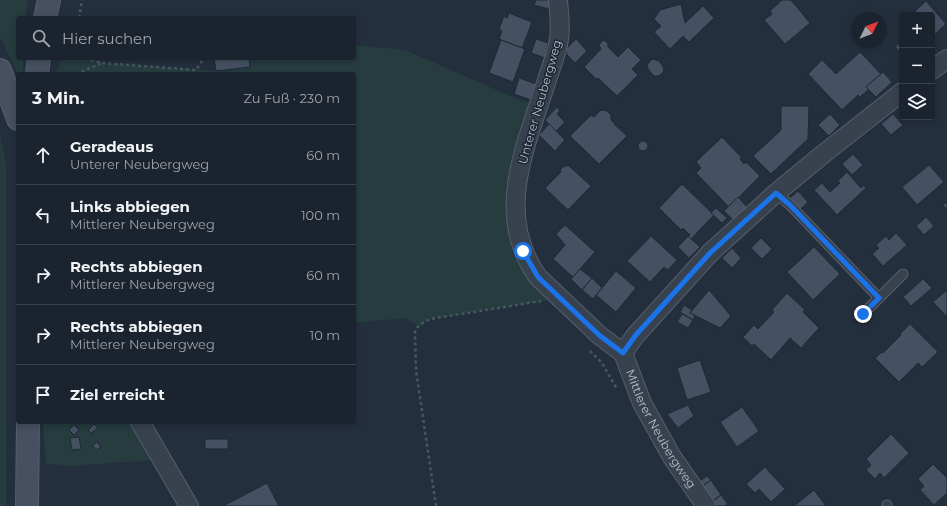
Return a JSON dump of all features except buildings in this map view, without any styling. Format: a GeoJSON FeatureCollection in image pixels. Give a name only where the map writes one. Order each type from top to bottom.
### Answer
{"type":"FeatureCollection","features":[{"type":"Feature","properties":{"kind":"main road"},"geometry":{"type":"LineString","coordinates":[[45,16],[49,0]]}},
{"type":"Feature","properties":{"kind":"main road"},"geometry":{"type":"LineString","coordinates":[[37,72],[39,60]]}},
{"type":"Feature","properties":{"kind":"main road"},"geometry":{"type":"LineString","coordinates":[[0,70],[16,114]]}},
{"type":"Feature","properties":{"kind":"main road"},"geometry":{"type":"LineString","coordinates":[[27,506],[28,424]]}},
{"type":"Feature","properties":{"kind":"street","name":"Unterer Neubergweg"},"geometry":{"type":"LineString","coordinates":[[558,0],[559,39],[521,162],[515,220],[523,251],[538,277],[599,335],[623,353]]}},
{"type":"Feature","properties":{"kind":"street"},"geometry":{"type":"LineString","coordinates":[[935,68],[947,59]]}},
{"type":"Feature","properties":{"kind":"street","name":"Mittlerer Neubergweg"},"geometry":{"type":"LineString","coordinates":[[706,506],[672,457],[642,403],[623,353],[635,336],[710,253],[776,193],[899,94]]}},
{"type":"Feature","properties":{"kind":"street"},"geometry":{"type":"LineString","coordinates":[[141,424],[189,506]]}},
{"type":"Feature","properties":{"kind":"lane"},"geometry":{"type":"LineString","coordinates":[[776,193],[790,205],[879,298]]}},
{"type":"Feature","properties":{"kind":"lane"},"geometry":{"type":"LineString","coordinates":[[863,314],[903,274]]}},
{"type":"Feature","properties":{"kind":"path"},"geometry":{"type":"LineString","coordinates":[[79,16],[82,0]]}},
{"type":"Feature","properties":{"kind":"path"},"geometry":{"type":"LineString","coordinates":[[92,60],[102,63],[196,70],[203,60]]}},
{"type":"Feature","properties":{"kind":"path"},"geometry":{"type":"LineString","coordinates":[[81,72],[102,63]]}},
{"type":"Feature","properties":{"kind":"path"},"geometry":{"type":"LineString","coordinates":[[436,506],[416,370],[415,332],[419,325],[430,318],[550,300],[557,294]]}},
{"type":"Feature","properties":{"kind":"path"},"geometry":{"type":"LineString","coordinates":[[588,349],[602,363],[620,395]]}},
{"type":"Feature","properties":{"kind":"green space"},"geometry":{"type":"Polygon","coordinates":[[[0,0],[28,0],[25,16],[16,16],[16,60],[23,60],[23,72],[17,72],[0,37],[0,0]]]}},
{"type":"Feature","properties":{"kind":"green space"},"geometry":{"type":"Polygon","coordinates":[[[356,45],[405,50],[530,103],[516,199],[550,300],[430,319],[419,325],[404,318],[356,323],[356,72],[57,72],[60,60],[92,60],[102,63],[216,71],[250,67],[249,60],[356,60],[356,45]]]}},
{"type":"Feature","properties":{"kind":"green space"},"geometry":{"type":"Polygon","coordinates":[[[0,134],[6,163],[6,506],[0,506],[0,134]]]}},
{"type":"Feature","properties":{"kind":"green space"},"geometry":{"type":"Polygon","coordinates":[[[43,424],[130,424],[152,460],[72,466],[46,464],[43,424]]]}},
{"type":"Feature","properties":{"kind":"route"},"geometry":{"type":"LineString","coordinates":[[523,251],[538,277],[599,335],[623,353],[635,336],[710,253],[776,193],[790,205],[879,298],[863,314]]}}]}
